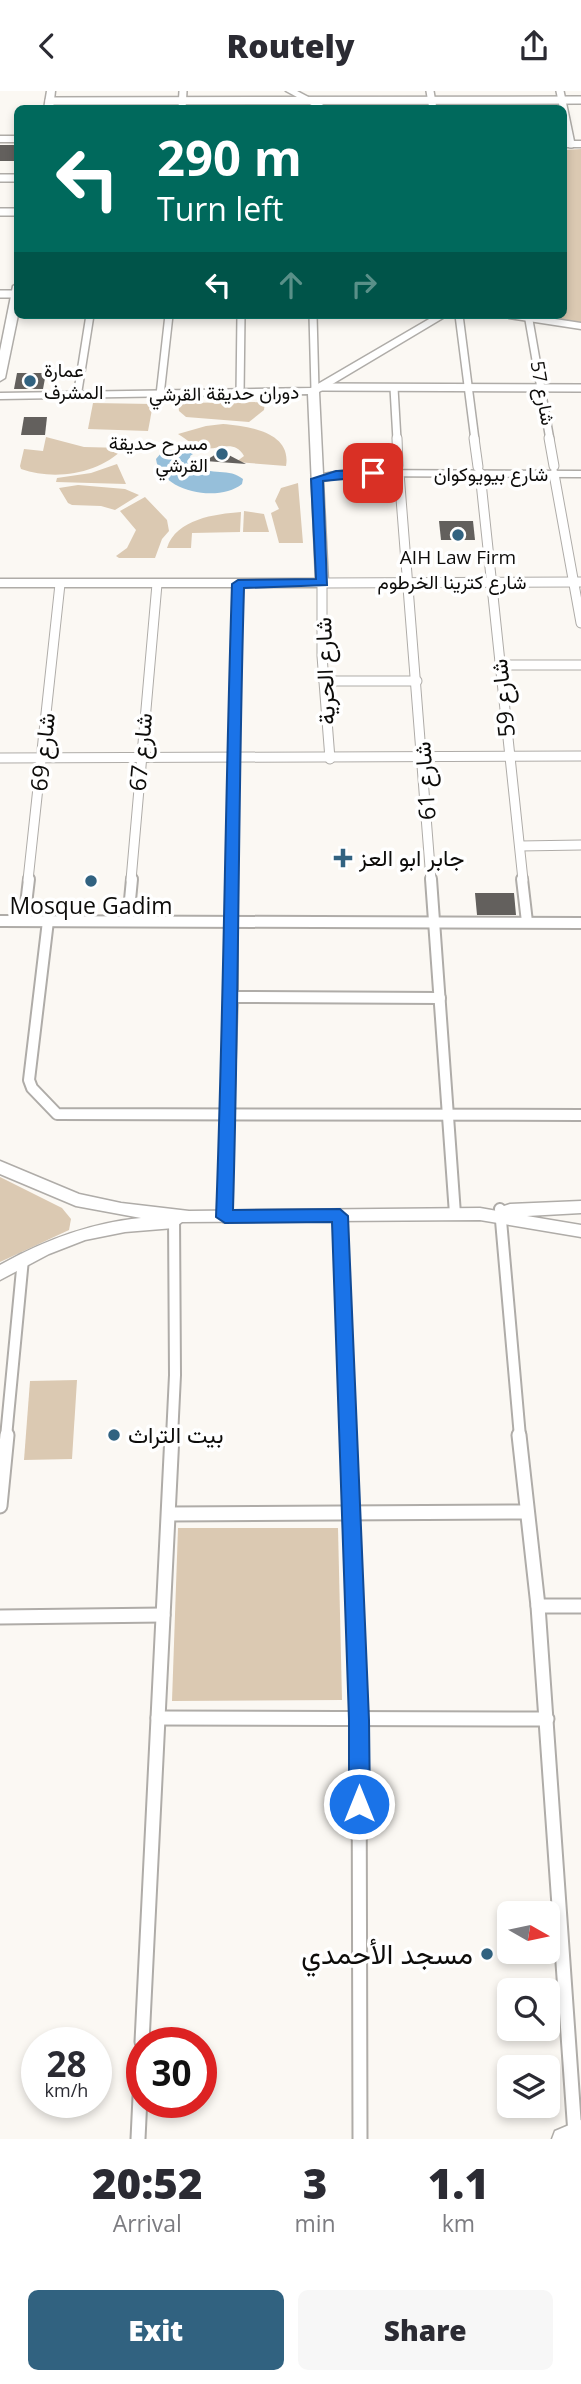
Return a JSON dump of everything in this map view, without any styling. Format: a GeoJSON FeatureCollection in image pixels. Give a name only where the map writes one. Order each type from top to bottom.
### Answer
{"type":"FeatureCollection","features":[{"type":"Feature","properties":{"kind":"main road"},"geometry":{"type":"LineString","coordinates":[[290,91],[310,100]]}},
{"type":"Feature","properties":{"kind":"main road"},"geometry":{"type":"LineString","coordinates":[[0,378],[14,315]]}},
{"type":"Feature","properties":{"kind":"main road"},"geometry":{"type":"LineString","coordinates":[[316,389],[436,319]]}},
{"type":"Feature","properties":{"kind":"main road"},"geometry":{"type":"LineString","coordinates":[[525,319],[581,326]]}},
{"type":"Feature","properties":{"kind":"main road","name":"دوران حديقة القرشي"},"geometry":{"type":"LineString","coordinates":[[0,396],[240,394],[316,389],[322,583]]}},
{"type":"Feature","properties":{"kind":"main road","name":"شارع بيويوكوان"},"geometry":{"type":"LineString","coordinates":[[317,472],[554,470],[581,466]]}},
{"type":"Feature","properties":{"kind":"main road","name":"شارع بيويوكوان"},"geometry":{"type":"LineString","coordinates":[[554,470],[581,474]]}},
{"type":"Feature","properties":{"kind":"main road"},"geometry":{"type":"LineString","coordinates":[[0,583],[322,583]]}},
{"type":"Feature","properties":{"kind":"main road"},"geometry":{"type":"LineString","coordinates":[[0,1167],[76,1200],[179,1217],[500,1214],[581,1207]]}},
{"type":"Feature","properties":{"kind":"main road"},"geometry":{"type":"LineString","coordinates":[[76,1200],[85,1211],[87,1220],[85,1227],[78,1234]]}},
{"type":"Feature","properties":{"kind":"main road"},"geometry":{"type":"LineString","coordinates":[[500,1214],[581,1231]]}},
{"type":"Feature","properties":{"kind":"main road"},"geometry":{"type":"LineString","coordinates":[[0,1273],[23,1259],[78,1234],[179,1217]]}},
{"type":"Feature","properties":{"kind":"street"},"geometry":{"type":"LineString","coordinates":[[120,101],[121,91]]}},
{"type":"Feature","properties":{"kind":"street"},"geometry":{"type":"LineString","coordinates":[[182,105],[184,91]]}},
{"type":"Feature","properties":{"kind":"street"},"geometry":{"type":"LineString","coordinates":[[365,91],[365,101]]}},
{"type":"Feature","properties":{"kind":"street"},"geometry":{"type":"LineString","coordinates":[[430,91],[433,105]]}},
{"type":"Feature","properties":{"kind":"street"},"geometry":{"type":"LineString","coordinates":[[473,91],[475,100]]}},
{"type":"Feature","properties":{"kind":"street"},"geometry":{"type":"LineString","coordinates":[[507,91],[508,100]]}},
{"type":"Feature","properties":{"kind":"street"},"geometry":{"type":"LineString","coordinates":[[560,91],[563,105]]}},
{"type":"Feature","properties":{"kind":"street"},"geometry":{"type":"LineString","coordinates":[[49,100],[182,105],[244,100],[581,100]]}},
{"type":"Feature","properties":{"kind":"street"},"geometry":{"type":"LineString","coordinates":[[244,100],[244,105]]}},
{"type":"Feature","properties":{"kind":"street"},"geometry":{"type":"LineString","coordinates":[[494,100],[495,105]]}},
{"type":"Feature","properties":{"kind":"street"},"geometry":{"type":"LineString","coordinates":[[567,122],[572,144]]}},
{"type":"Feature","properties":{"kind":"street"},"geometry":{"type":"LineString","coordinates":[[77,397],[89,319]]}},
{"type":"Feature","properties":{"kind":"street"},"geometry":{"type":"LineString","coordinates":[[160,395],[169,319]]}},
{"type":"Feature","properties":{"kind":"street"},"geometry":{"type":"LineString","coordinates":[[240,394],[241,319]]}},
{"type":"Feature","properties":{"kind":"street"},"geometry":{"type":"LineString","coordinates":[[313,319],[316,389],[581,388]]}},
{"type":"Feature","properties":{"kind":"street","name":"شارع 59"},"geometry":{"type":"LineString","coordinates":[[460,319],[470,388],[527,922]]}},
{"type":"Feature","properties":{"kind":"street","name":"شارع 57"},"geometry":{"type":"LineString","coordinates":[[529,320],[554,470],[578,582]]}},
{"type":"Feature","properties":{"kind":"street","name":"شارع 61"},"geometry":{"type":"LineString","coordinates":[[394,388],[455,1214]]}},
{"type":"Feature","properties":{"kind":"street"},"geometry":{"type":"LineString","coordinates":[[578,582],[581,623]]}},
{"type":"Feature","properties":{"kind":"street","name":"شارع كترينا الخرطوم"},"geometry":{"type":"LineString","coordinates":[[322,583],[578,582]]}},
{"type":"Feature","properties":{"kind":"street","name":"شارع الحرية"},"geometry":{"type":"LineString","coordinates":[[322,583],[324,681],[330,759]]}},
{"type":"Feature","properties":{"kind":"street","name":"شارع 69"},"geometry":{"type":"LineString","coordinates":[[24,921],[60,584]]}},
{"type":"Feature","properties":{"kind":"street"},"geometry":{"type":"LineString","coordinates":[[225,1217],[232,997],[233,759],[238,584]]}},
{"type":"Feature","properties":{"kind":"street","name":"شارع 67"},"geometry":{"type":"LineString","coordinates":[[128,921],[157,585]]}},
{"type":"Feature","properties":{"kind":"street"},"geometry":{"type":"LineString","coordinates":[[500,665],[581,665]]}},
{"type":"Feature","properties":{"kind":"street"},"geometry":{"type":"LineString","coordinates":[[324,681],[417,681]]}},
{"type":"Feature","properties":{"kind":"street"},"geometry":{"type":"LineString","coordinates":[[0,758],[330,759],[581,756]]}},
{"type":"Feature","properties":{"kind":"street"},"geometry":{"type":"LineString","coordinates":[[520,846],[581,845]]}},
{"type":"Feature","properties":{"kind":"street"},"geometry":{"type":"LineString","coordinates":[[0,921],[434,920],[581,923]]}},
{"type":"Feature","properties":{"kind":"street"},"geometry":{"type":"LineString","coordinates":[[48,921],[29,1080],[32,1088],[52,1111],[72,1116],[448,1113],[581,1115]]}},
{"type":"Feature","properties":{"kind":"street"},"geometry":{"type":"LineString","coordinates":[[232,997],[440,998]]}},
{"type":"Feature","properties":{"kind":"street"},"geometry":{"type":"LineString","coordinates":[[500,1214],[547,1719],[573,2135]]}},
{"type":"Feature","properties":{"kind":"street"},"geometry":{"type":"LineString","coordinates":[[340,1216],[359,1720],[360,2139]]}},
{"type":"Feature","properties":{"kind":"street"},"geometry":{"type":"LineString","coordinates":[[143,2027],[169,1514],[179,1217]]}},
{"type":"Feature","properties":{"kind":"street"},"geometry":{"type":"LineString","coordinates":[[0,1506],[23,1259]]}},
{"type":"Feature","properties":{"kind":"street"},"geometry":{"type":"LineString","coordinates":[[169,1514],[526,1512]]}},
{"type":"Feature","properties":{"kind":"street"},"geometry":{"type":"LineString","coordinates":[[538,1606],[581,1606]]}},
{"type":"Feature","properties":{"kind":"street"},"geometry":{"type":"LineString","coordinates":[[0,1617],[163,1615]]}},
{"type":"Feature","properties":{"kind":"street"},"geometry":{"type":"LineString","coordinates":[[158,1719],[547,1719]]}},
{"type":"Feature","properties":{"kind":"street"},"geometry":{"type":"LineString","coordinates":[[138,2139],[139,2118]]}},
{"type":"Feature","properties":{"kind":"shaded area"},"geometry":{"type":"Polygon","coordinates":[[[581,149],[581,322],[560,319],[567,319],[567,150],[581,149]]]}},
{"type":"Feature","properties":{"kind":"shaded area"},"geometry":{"type":"Polygon","coordinates":[[[265,402],[264,410],[249,422],[186,417],[179,411],[178,403],[265,402]]]}},
{"type":"Feature","properties":{"kind":"shaded area"},"geometry":{"type":"Polygon","coordinates":[[[93,403],[153,404],[148,431],[88,429],[93,403]]]}},
{"type":"Feature","properties":{"kind":"shaded area"},"geometry":{"type":"Polygon","coordinates":[[[223,424],[256,429],[275,438],[286,455],[286,466],[236,462],[244,456],[231,446],[200,447],[178,434],[223,424]]]}},
{"type":"Feature","properties":{"kind":"shaded area"},"geometry":{"type":"Polygon","coordinates":[[[46,437],[84,447],[124,448],[102,464],[76,473],[34,473],[21,469],[24,449],[43,451],[46,437]]]}},
{"type":"Feature","properties":{"kind":"shaded area"},"geometry":{"type":"Polygon","coordinates":[[[117,464],[126,484],[56,482],[57,478],[91,473],[117,464]]]}},
{"type":"Feature","properties":{"kind":"shaded area"},"geometry":{"type":"Polygon","coordinates":[[[298,483],[303,543],[279,543],[271,513],[279,509],[275,501],[281,488],[298,483]]]}},
{"type":"Feature","properties":{"kind":"shaded area"},"geometry":{"type":"Polygon","coordinates":[[[78,485],[125,489],[139,495],[115,510],[101,506],[72,505],[59,488],[78,485]]]}},
{"type":"Feature","properties":{"kind":"shaded area"},"geometry":{"type":"Polygon","coordinates":[[[145,497],[167,520],[169,531],[162,539],[155,558],[119,558],[116,556],[127,548],[136,530],[120,511],[145,497]]]}},
{"type":"Feature","properties":{"kind":"shaded area"},"geometry":{"type":"Polygon","coordinates":[[[244,511],[264,514],[269,532],[243,532],[244,511]]]}},
{"type":"Feature","properties":{"kind":"shaded area"},"geometry":{"type":"Polygon","coordinates":[[[241,512],[240,532],[192,533],[191,548],[167,548],[179,530],[188,524],[220,514],[241,512]]]}},
{"type":"Feature","properties":{"kind":"shaded area"},"geometry":{"type":"Polygon","coordinates":[[[0,1177],[62,1208],[71,1219],[69,1230],[0,1262],[0,1177]]]}},
{"type":"Feature","properties":{"kind":"shaded area"},"geometry":{"type":"Polygon","coordinates":[[[77,1380],[72,1459],[24,1460],[30,1381],[77,1380]]]}},
{"type":"Feature","properties":{"kind":"shaded area"},"geometry":{"type":"Polygon","coordinates":[[[178,1528],[338,1528],[342,1700],[172,1701],[178,1528]]]}},
{"type":"Feature","properties":{"kind":"water"},"geometry":{"type":"Polygon","coordinates":[[[182,449],[193,454],[190,456],[194,467],[238,476],[243,479],[242,484],[219,493],[192,491],[179,486],[160,470],[156,459],[162,452],[182,449]]]}},
{"type":"Feature","properties":{"kind":"building"},"geometry":{"type":"Polygon","coordinates":[[[0,145],[14,145],[14,161],[0,161],[0,145]]]}},
{"type":"Feature","properties":{"kind":"building","name":"عمارة المشرف"},"geometry":{"type":"Polygon","coordinates":[[[17,373],[46,373],[43,389],[14,389],[17,373]]]}},
{"type":"Feature","properties":{"kind":"building"},"geometry":{"type":"Polygon","coordinates":[[[24,417],[47,417],[45,435],[21,435],[24,417]]]}},
{"type":"Feature","properties":{"kind":"building","name":"مسرح حديقة القرشي"},"geometry":{"type":"Polygon","coordinates":[[[221,451],[246,464],[205,461],[221,451]]]}},
{"type":"Feature","properties":{"kind":"building","name":"AIH Law Firm"},"geometry":{"type":"Polygon","coordinates":[[[439,521],[473,521],[475,540],[441,540],[439,521]]]}},
{"type":"Feature","properties":{"kind":"building"},"geometry":{"type":"Polygon","coordinates":[[[475,893],[514,893],[516,915],[477,915],[475,893]]]}},
{"type":"Feature","properties":{"kind":"place","name":"عمارة المشرف"},"geometry":{"type":"Point","coordinates":[30,381]}},
{"type":"Feature","properties":{"kind":"place","name":"مسرح حديقة القرشي"},"geometry":{"type":"Point","coordinates":[222,454]}},
{"type":"Feature","properties":{"kind":"place","name":"AIH Law Firm"},"geometry":{"type":"Point","coordinates":[458,535]}},
{"type":"Feature","properties":{"kind":"place","name":"جابر ابو العز"},"geometry":{"type":"Point","coordinates":[343,858]}},
{"type":"Feature","properties":{"kind":"place","name":"Mosque Gadim"},"geometry":{"type":"Point","coordinates":[91,881]}},
{"type":"Feature","properties":{"kind":"place","name":"بيت التراث"},"geometry":{"type":"Point","coordinates":[114,1435]}},
{"type":"Feature","properties":{"kind":"place","name":"مسجد الأحمدي"},"geometry":{"type":"Point","coordinates":[487,1954]}},
{"type":"Feature","properties":{"kind":"route"},"geometry":{"type":"LineString","coordinates":[[359,1804],[359,1720],[340,1216],[225,1217],[232,997],[233,759],[238,584],[322,583],[317,479],[336,474],[373,473]]}}]}
